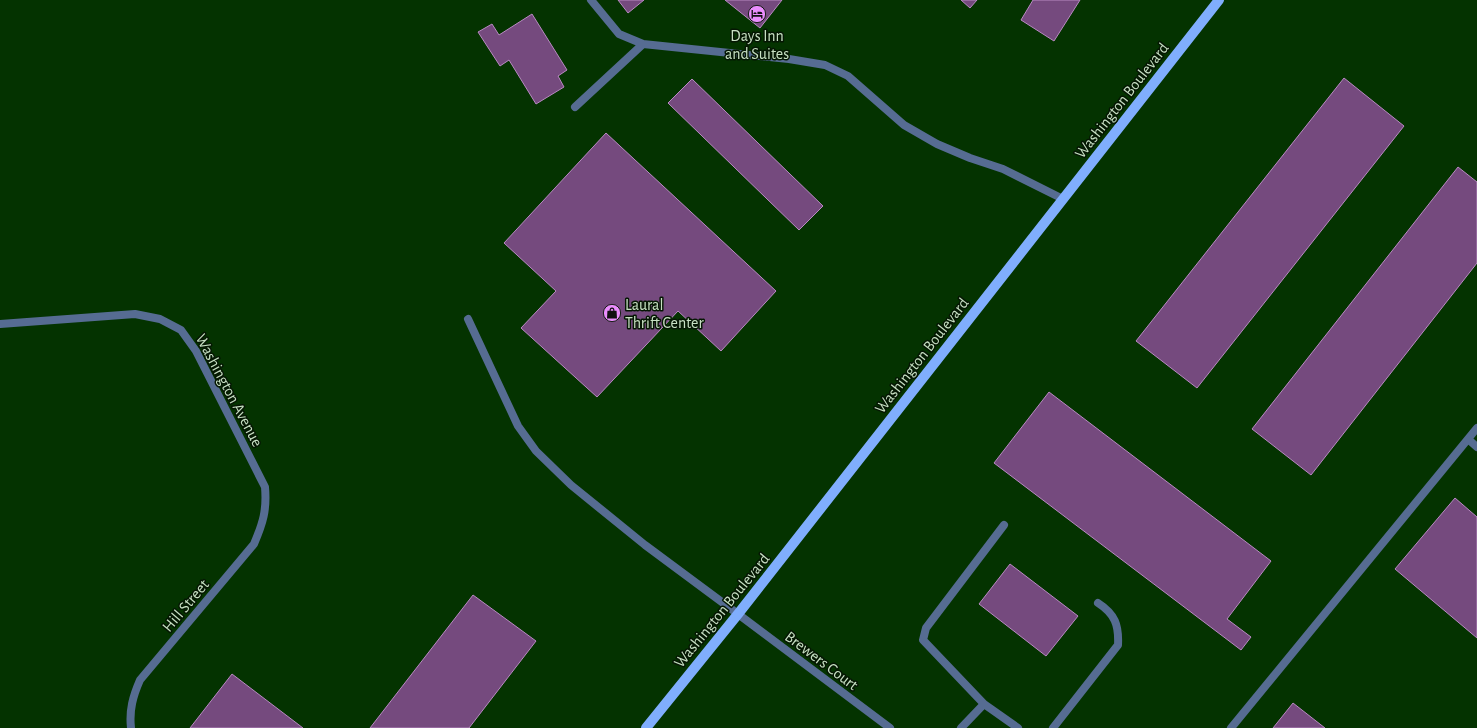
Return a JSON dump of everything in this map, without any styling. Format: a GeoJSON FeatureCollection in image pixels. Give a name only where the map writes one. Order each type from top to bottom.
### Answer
{"type":"FeatureCollection","features":[{"type":"Feature","properties":{"kind":"main road","name":"Washington Boulevard"},"geometry":{"type":"LineString","coordinates":[[646,728],[738,614],[1219,0]]}},
{"type":"Feature","properties":{"kind":"street"},"geometry":{"type":"LineString","coordinates":[[591,0],[619,34],[643,44],[789,59],[825,65],[848,76],[904,125],[930,140],[970,158],[1004,169],[1063,199]]}},
{"type":"Feature","properties":{"kind":"street"},"geometry":{"type":"LineString","coordinates":[[575,107],[643,44]]}},
{"type":"Feature","properties":{"kind":"street","name":"Washington Avenue"},"geometry":{"type":"LineString","coordinates":[[0,324],[135,314],[160,319],[181,330],[196,351],[261,476],[265,487],[266,501]]}},
{"type":"Feature","properties":{"kind":"street","name":"Brewers Court"},"geometry":{"type":"LineString","coordinates":[[468,319],[518,426],[536,451],[577,490],[645,545],[890,728]]}},
{"type":"Feature","properties":{"kind":"street"},"geometry":{"type":"LineString","coordinates":[[1231,728],[1477,428]]}},
{"type":"Feature","properties":{"kind":"street"},"geometry":{"type":"LineString","coordinates":[[1468,439],[1477,447]]}},
{"type":"Feature","properties":{"kind":"street","name":"Hill Street"},"geometry":{"type":"LineString","coordinates":[[131,728],[129,717],[132,699],[140,680],[254,544],[264,521],[266,501]]}},
{"type":"Feature","properties":{"kind":"street"},"geometry":{"type":"LineString","coordinates":[[1004,525],[926,628],[923,640],[984,704],[1011,727]]}},
{"type":"Feature","properties":{"kind":"street"},"geometry":{"type":"LineString","coordinates":[[1053,728],[1118,645],[1119,629],[1109,610],[1098,603]]}},
{"type":"Feature","properties":{"kind":"street"},"geometry":{"type":"LineString","coordinates":[[961,728],[984,704]]}},
{"type":"Feature","properties":{"kind":"building"},"geometry":{"type":"Polygon","coordinates":[[[618,0],[644,0],[628,13],[618,0]]]}},
{"type":"Feature","properties":{"kind":"building","name":"Days Inn and Suites"},"geometry":{"type":"Polygon","coordinates":[[[725,0],[782,0],[760,28],[725,0]]]}},
{"type":"Feature","properties":{"kind":"building"},"geometry":{"type":"Polygon","coordinates":[[[961,0],[977,0],[970,8],[961,0]]]}},
{"type":"Feature","properties":{"kind":"building"},"geometry":{"type":"Polygon","coordinates":[[[1033,0],[1080,0],[1054,41],[1021,20],[1033,0]]]}},
{"type":"Feature","properties":{"kind":"building"},"geometry":{"type":"Polygon","coordinates":[[[532,14],[567,70],[558,76],[564,87],[536,104],[509,60],[500,66],[478,32],[492,24],[499,35],[532,14]]]}},
{"type":"Feature","properties":{"kind":"building"},"geometry":{"type":"Polygon","coordinates":[[[1344,78],[1404,126],[1197,388],[1136,341],[1344,78]]]}},
{"type":"Feature","properties":{"kind":"building"},"geometry":{"type":"Polygon","coordinates":[[[692,79],[823,206],[799,230],[668,103],[692,79]]]}},
{"type":"Feature","properties":{"kind":"building"},"geometry":{"type":"Polygon","coordinates":[[[606,133],[776,291],[721,351],[678,311],[597,397],[521,328],[556,291],[504,243],[606,133]]]}},
{"type":"Feature","properties":{"kind":"building"},"geometry":{"type":"Polygon","coordinates":[[[1458,167],[1477,182],[1477,263],[1311,475],[1252,429],[1458,167]]]}},
{"type":"Feature","properties":{"kind":"building"},"geometry":{"type":"Polygon","coordinates":[[[1049,392],[1271,561],[1227,619],[1251,637],[1241,650],[994,463],[1049,392]]]}},
{"type":"Feature","properties":{"kind":"building"},"geometry":{"type":"Polygon","coordinates":[[[1455,498],[1477,517],[1477,638],[1395,569],[1455,498]]]}},
{"type":"Feature","properties":{"kind":"building"},"geometry":{"type":"Polygon","coordinates":[[[1010,564],[1078,616],[1046,656],[979,604],[1010,564]]]}},
{"type":"Feature","properties":{"kind":"building"},"geometry":{"type":"Polygon","coordinates":[[[473,595],[536,641],[469,728],[370,728],[473,595]]]}},
{"type":"Feature","properties":{"kind":"building"},"geometry":{"type":"Polygon","coordinates":[[[232,674],[303,728],[190,728],[232,674]]]}},
{"type":"Feature","properties":{"kind":"building"},"geometry":{"type":"Polygon","coordinates":[[[1293,703],[1325,728],[1273,728],[1293,703]]]}},
{"type":"Feature","properties":{"kind":"place","name":"Days Inn and Suites"},"geometry":{"type":"Point","coordinates":[757,14]}},
{"type":"Feature","properties":{"kind":"place","name":"Laural Thrift Center"},"geometry":{"type":"Point","coordinates":[612,313]}}]}
